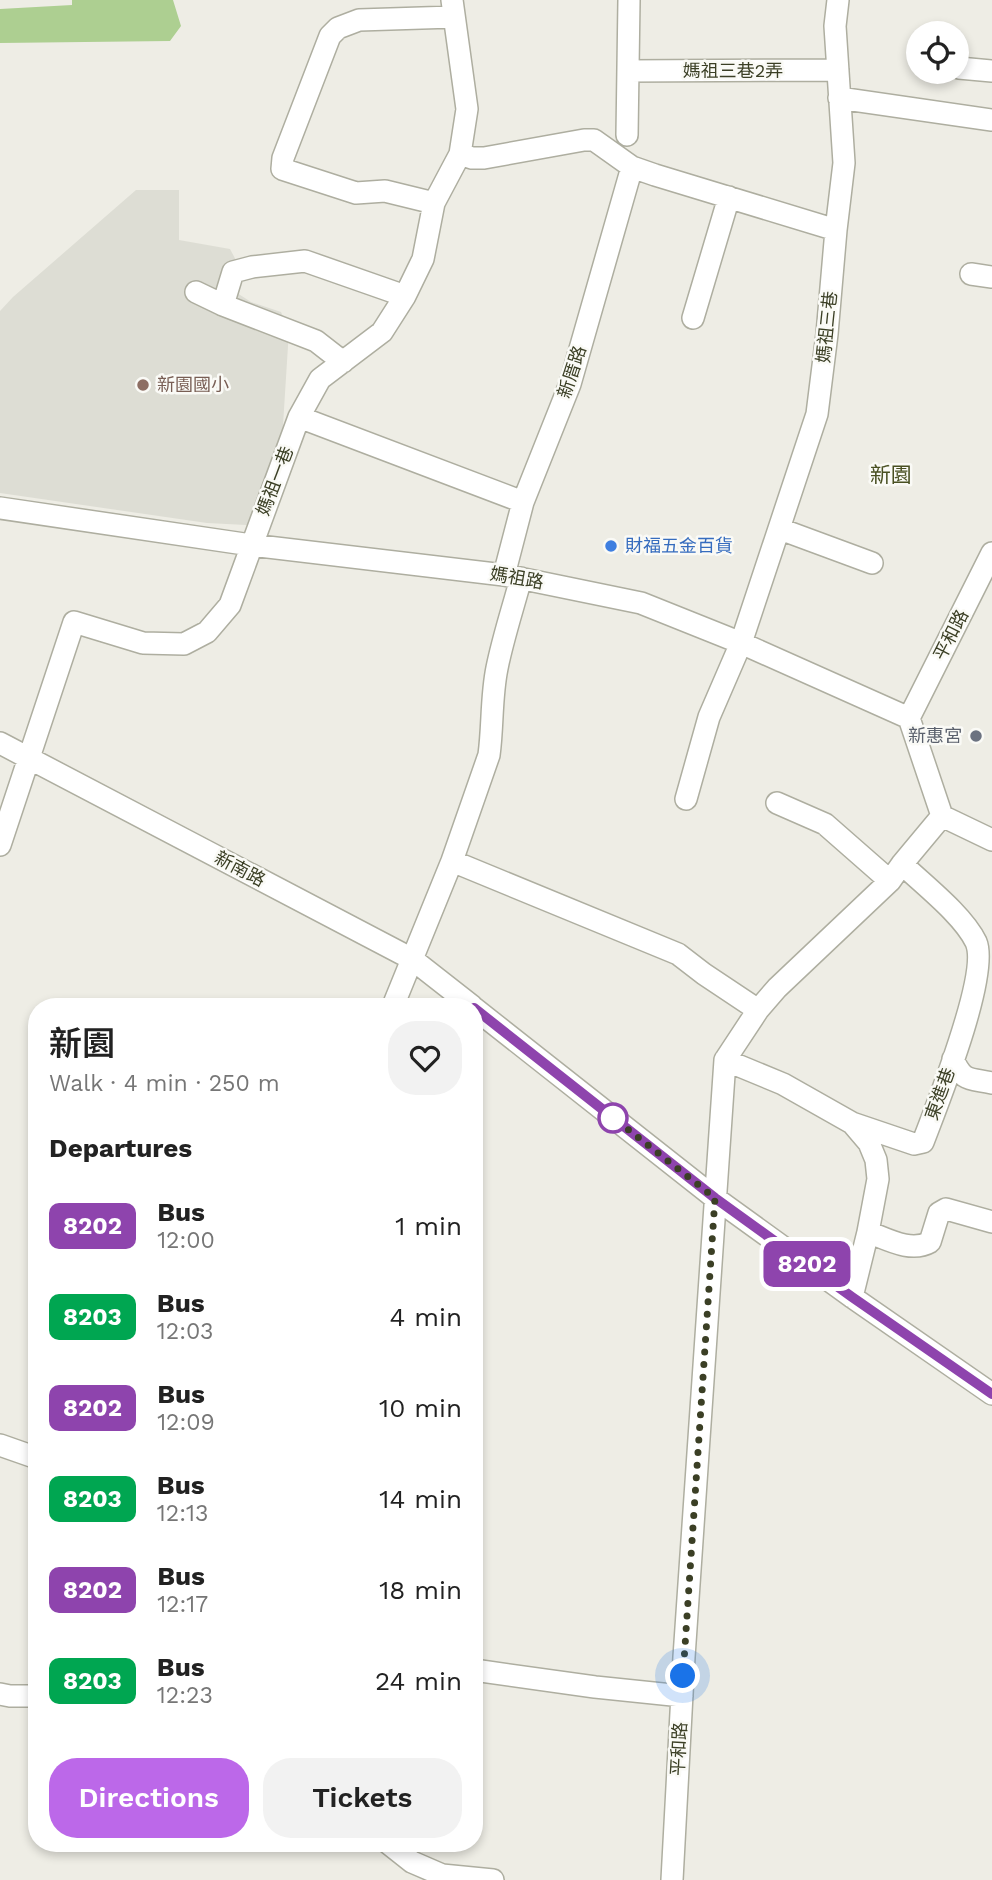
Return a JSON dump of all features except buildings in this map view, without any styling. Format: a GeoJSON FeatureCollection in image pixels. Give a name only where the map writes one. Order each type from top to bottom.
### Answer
{"type":"FeatureCollection","features":[{"type":"Feature","properties":{"kind":"street"},"geometry":{"type":"LineString","coordinates":[[627,135],[629,0]]}},
{"type":"Feature","properties":{"kind":"street","name":"媽祖三巷"},"geometry":{"type":"LineString","coordinates":[[686,799],[709,717],[741,643],[817,414],[844,163],[835,26],[838,0]]}},
{"type":"Feature","properties":{"kind":"street"},"geometry":{"type":"LineString","coordinates":[[434,204],[385,191],[356,193],[282,169],[283,158],[330,36],[338,28],[359,20],[452,9]]}},
{"type":"Feature","properties":{"kind":"street","name":"媽祖一巷"},"geometry":{"type":"LineString","coordinates":[[0,845],[74,622],[143,643],[184,644],[207,632],[230,605],[299,417],[320,379],[382,332],[405,296],[423,259],[434,204],[460,154],[467,109],[452,9]]}},
{"type":"Feature","properties":{"kind":"street"},"geometry":{"type":"LineString","coordinates":[[969,69],[992,71]]}},
{"type":"Feature","properties":{"kind":"street","name":"媽祖三巷2弄"},"geometry":{"type":"LineString","coordinates":[[628,71],[838,70]]}},
{"type":"Feature","properties":{"kind":"street"},"geometry":{"type":"LineString","coordinates":[[839,98],[992,120]]}},
{"type":"Feature","properties":{"kind":"street"},"geometry":{"type":"LineString","coordinates":[[460,154],[484,158],[594,140],[632,167],[836,230]]}},
{"type":"Feature","properties":{"kind":"street","name":"新厝路"},"geometry":{"type":"LineString","coordinates":[[396,998],[452,862],[489,755],[496,668],[523,502],[570,384],[632,167]]}},
{"type":"Feature","properties":{"kind":"street"},"geometry":{"type":"LineString","coordinates":[[693,318],[729,197]]}},
{"type":"Feature","properties":{"kind":"street"},"geometry":{"type":"LineString","coordinates":[[223,305],[233,272],[305,261],[405,296]]}},
{"type":"Feature","properties":{"kind":"street"},"geometry":{"type":"LineString","coordinates":[[971,274],[992,277]]}},
{"type":"Feature","properties":{"kind":"street"},"geometry":{"type":"LineString","coordinates":[[196,292],[316,341],[343,362]]}},
{"type":"Feature","properties":{"kind":"street"},"geometry":{"type":"LineString","coordinates":[[299,417],[523,502]]}},
{"type":"Feature","properties":{"kind":"street","name":"媽祖路"},"geometry":{"type":"LineString","coordinates":[[0,508],[251,545],[513,576],[641,603],[741,643],[909,718]]}},
{"type":"Feature","properties":{"kind":"street"},"geometry":{"type":"LineString","coordinates":[[780,528],[872,563]]}},
{"type":"Feature","properties":{"kind":"street","name":"平和路"},"geometry":{"type":"LineString","coordinates":[[909,718],[992,553]]}},
{"type":"Feature","properties":{"kind":"street"},"geometry":{"type":"LineString","coordinates":[[909,718],[942,816],[992,840]]}},
{"type":"Feature","properties":{"kind":"street","name":"新南路"},"geometry":{"type":"LineString","coordinates":[[0,743],[412,959],[462,998]]}},
{"type":"Feature","properties":{"kind":"street","name":"東進巷"},"geometry":{"type":"LineString","coordinates":[[726,1060],[783,1084],[852,1123],[914,1144],[923,1142],[971,1005],[979,956],[977,944],[970,931],[950,908],[825,824],[777,803]]}},
{"type":"Feature","properties":{"kind":"street"},"geometry":{"type":"LineString","coordinates":[[726,1060],[758,1010],[777,988],[896,873],[942,816]]}},
{"type":"Feature","properties":{"kind":"street"},"geometry":{"type":"LineString","coordinates":[[452,862],[678,954],[758,1010]]}},
{"type":"Feature","properties":{"kind":"street","name":"新南路"},"geometry":{"type":"LineString","coordinates":[[483,1015],[715,1198],[992,1394]]}},
{"type":"Feature","properties":{"kind":"street"},"geometry":{"type":"LineString","coordinates":[[953,1059],[959,1073],[964,1077],[992,1083]]}},
{"type":"Feature","properties":{"kind":"street","name":"平和路"},"geometry":{"type":"LineString","coordinates":[[672,1880],[682,1696],[726,1060]]}},
{"type":"Feature","properties":{"kind":"street"},"geometry":{"type":"LineString","coordinates":[[852,1123],[869,1143],[876,1160],[877,1179],[868,1232],[852,1297]]}},
{"type":"Feature","properties":{"kind":"street"},"geometry":{"type":"LineString","coordinates":[[868,1232],[912,1247],[921,1247],[930,1242],[939,1213],[946,1209],[992,1222]]}},
{"type":"Feature","properties":{"kind":"street"},"geometry":{"type":"LineString","coordinates":[[0,1445],[28,1455]]}},
{"type":"Feature","properties":{"kind":"street"},"geometry":{"type":"LineString","coordinates":[[483,1671],[682,1696]]}},
{"type":"Feature","properties":{"kind":"street"},"geometry":{"type":"LineString","coordinates":[[0,1694],[28,1696]]}},
{"type":"Feature","properties":{"kind":"street"},"geometry":{"type":"LineString","coordinates":[[399,1852],[412,1862],[442,1875],[493,1880]]}},
{"type":"Feature","properties":{"kind":"shaded area"},"geometry":{"type":"Polygon","coordinates":[[[72,0],[173,0],[181,26],[170,41],[0,43],[0,9],[72,5],[72,0]]]}},
{"type":"Feature","properties":{"kind":"shaded area","name":"新園國小"},"geometry":{"type":"Polygon","coordinates":[[[136,190],[179,190],[179,240],[230,249],[238,264],[234,291],[251,302],[281,312],[289,330],[282,441],[265,526],[207,523],[0,493],[0,311],[136,190]]]}},
{"type":"Feature","properties":{"kind":"bus line","name":"8202"},"geometry":{"type":"LineString","coordinates":[[483,1015],[715,1198],[992,1394]]}},
{"type":"Feature","properties":{"kind":"place","name":"新園國小"},"geometry":{"type":"Point","coordinates":[143,385]}},
{"type":"Feature","properties":{"kind":"place","name":"財福五金百貨"},"geometry":{"type":"Point","coordinates":[611,546]}},
{"type":"Feature","properties":{"kind":"place","name":"新惠宮"},"geometry":{"type":"Point","coordinates":[976,736]}},
{"type":"Feature","properties":{"kind":"district","name":"新園"},"geometry":{"type":"Point","coordinates":[891,475]}},
{"type":"Feature","properties":{"kind":"route"},"geometry":{"type":"LineString","coordinates":[[613,1118],[606,1112],[715,1198],[683,1676]]}}]}
